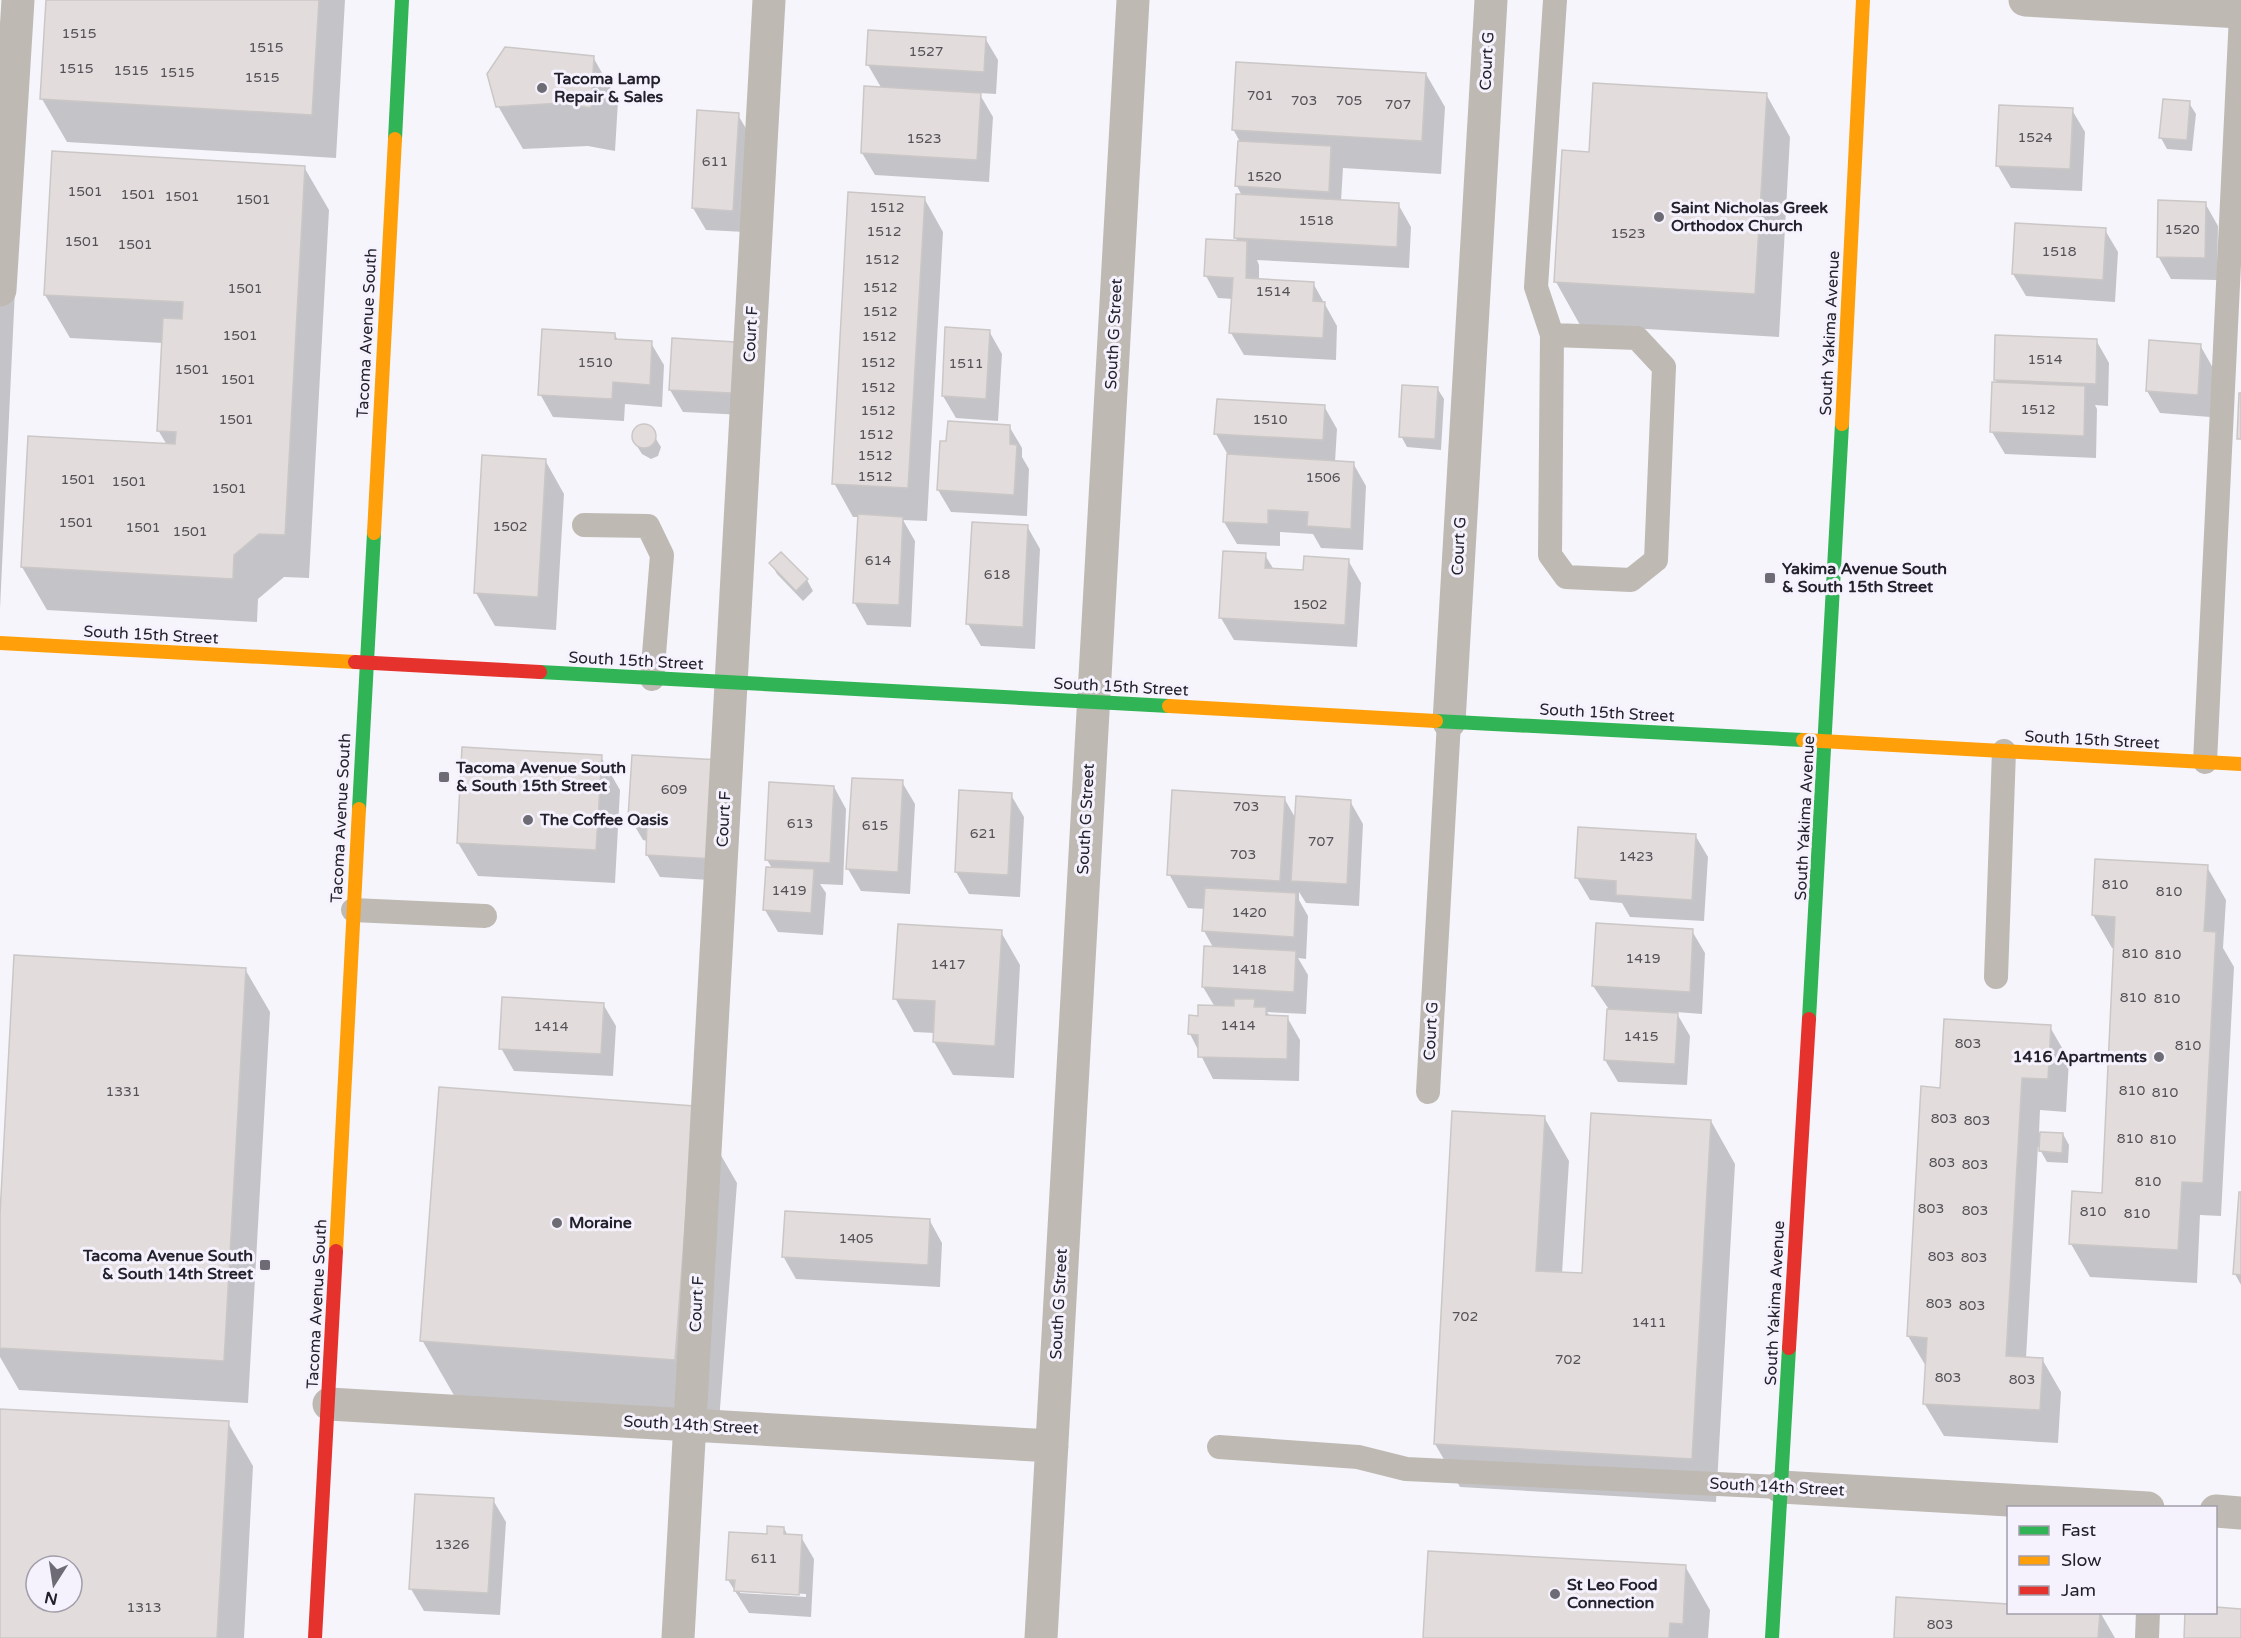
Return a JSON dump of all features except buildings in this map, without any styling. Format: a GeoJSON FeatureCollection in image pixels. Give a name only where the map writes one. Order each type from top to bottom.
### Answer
{"type":"FeatureCollection","features":[{"type":"Feature","properties":{"kind":"main road","name":"Tacoma Avenue South"},"geometry":{"type":"LineString","coordinates":[[315,1638],[402,0]]}},
{"type":"Feature","properties":{"kind":"main road","name":"South Yakima Avenue"},"geometry":{"type":"LineString","coordinates":[[1772,1638],[1826,741],[1863,0]]}},
{"type":"Feature","properties":{"kind":"main road","name":"South 15th Street"},"geometry":{"type":"LineString","coordinates":[[0,643],[2241,765]]}},
{"type":"Feature","properties":{"kind":"street"},"geometry":{"type":"LineString","coordinates":[[0,290],[18,0]]}},
{"type":"Feature","properties":{"kind":"street","name":"Court F"},"geometry":{"type":"LineString","coordinates":[[678,1638],[769,0]]}},
{"type":"Feature","properties":{"kind":"street","name":"South G Street"},"geometry":{"type":"LineString","coordinates":[[1041,1638],[1132,0]]}},
{"type":"Feature","properties":{"kind":"street","name":"Court G"},"geometry":{"type":"LineString","coordinates":[[1449,722],[1491,0]]}},
{"type":"Feature","properties":{"kind":"street"},"geometry":{"type":"LineString","coordinates":[[2025,0],[2241,14]]}},
{"type":"Feature","properties":{"kind":"street","name":"South 14th Street"},"geometry":{"type":"LineString","coordinates":[[329,1404],[1052,1446]]}},
{"type":"Feature","properties":{"kind":"street","name":"South 14th Street"},"geometry":{"type":"LineString","coordinates":[[1781,1487],[2113,1506]]}},
{"type":"Feature","properties":{"kind":"street"},"geometry":{"type":"LineString","coordinates":[[2217,1511],[2241,1513]]}},
{"type":"Feature","properties":{"kind":"lane"},"geometry":{"type":"LineString","coordinates":[[1552,335],[1637,338],[1664,367],[1656,560],[1631,580],[1566,577],[1550,555],[1552,335],[1536,287],[1555,0]]}},
{"type":"Feature","properties":{"kind":"lane"},"geometry":{"type":"LineString","coordinates":[[2205,762],[2241,14]]}},
{"type":"Feature","properties":{"kind":"lane"},"geometry":{"type":"LineString","coordinates":[[584,525],[648,526],[662,555],[652,679]]}},
{"type":"Feature","properties":{"kind":"lane","name":"Court G"},"geometry":{"type":"LineString","coordinates":[[1428,1092],[1449,722]]}},
{"type":"Feature","properties":{"kind":"lane"},"geometry":{"type":"LineString","coordinates":[[1996,977],[2004,751]]}},
{"type":"Feature","properties":{"kind":"lane"},"geometry":{"type":"LineString","coordinates":[[353,910],[485,916]]}},
{"type":"Feature","properties":{"kind":"lane","name":"South 14th Street"},"geometry":{"type":"LineString","coordinates":[[1219,1447],[1358,1457],[1406,1469],[1781,1487]]}},
{"type":"Feature","properties":{"kind":"lane"},"geometry":{"type":"LineString","coordinates":[[2147,1638],[2148,1614]]}},
{"type":"Feature","properties":{"kind":"traffic: fast"},"geometry":{"type":"LineString","coordinates":[[395,139],[402,0]]}},
{"type":"Feature","properties":{"kind":"traffic: fast"},"geometry":{"type":"LineString","coordinates":[[1809,1019],[1842,424]]}},
{"type":"Feature","properties":{"kind":"traffic: fast"},"geometry":{"type":"LineString","coordinates":[[359,809],[374,533]]}},
{"type":"Feature","properties":{"kind":"traffic: fast"},"geometry":{"type":"LineString","coordinates":[[540,672],[1169,706]]}},
{"type":"Feature","properties":{"kind":"traffic: fast"},"geometry":{"type":"LineString","coordinates":[[1436,721],[1803,740]]}},
{"type":"Feature","properties":{"kind":"traffic: fast"},"geometry":{"type":"LineString","coordinates":[[1772,1638],[1789,1348]]}},
{"type":"Feature","properties":{"kind":"traffic: slow"},"geometry":{"type":"LineString","coordinates":[[1842,424],[1863,0]]}},
{"type":"Feature","properties":{"kind":"traffic: slow"},"geometry":{"type":"LineString","coordinates":[[374,533],[395,139]]}},
{"type":"Feature","properties":{"kind":"traffic: slow"},"geometry":{"type":"LineString","coordinates":[[0,643],[355,662]]}},
{"type":"Feature","properties":{"kind":"traffic: slow"},"geometry":{"type":"LineString","coordinates":[[1169,706],[1436,721]]}},
{"type":"Feature","properties":{"kind":"traffic: slow"},"geometry":{"type":"LineString","coordinates":[[1803,740],[2241,764]]}},
{"type":"Feature","properties":{"kind":"traffic: slow"},"geometry":{"type":"LineString","coordinates":[[336,1251],[359,809]]}},
{"type":"Feature","properties":{"kind":"traffic: jam"},"geometry":{"type":"LineString","coordinates":[[355,662],[540,672]]}},
{"type":"Feature","properties":{"kind":"traffic: jam"},"geometry":{"type":"LineString","coordinates":[[1789,1348],[1809,1019]]}},
{"type":"Feature","properties":{"kind":"traffic: jam"},"geometry":{"type":"LineString","coordinates":[[315,1638],[336,1251]]}},
{"type":"Feature","properties":{"kind":"place","name":"Tacoma Lamp Repair & Sales"},"geometry":{"type":"Point","coordinates":[542,88]}},
{"type":"Feature","properties":{"kind":"place","name":"Saint Nicholas Greek Orthodox Church"},"geometry":{"type":"Point","coordinates":[1659,217]}},
{"type":"Feature","properties":{"kind":"place","name":"Yakima Avenue South & South 15th Street"},"geometry":{"type":"Point","coordinates":[1770,578]}},
{"type":"Feature","properties":{"kind":"place","name":"Tacoma Avenue South & South 15th Street"},"geometry":{"type":"Point","coordinates":[444,777]}},
{"type":"Feature","properties":{"kind":"place","name":"The Coffee Oasis"},"geometry":{"type":"Point","coordinates":[528,820]}},
{"type":"Feature","properties":{"kind":"place","name":"1416 Apartments"},"geometry":{"type":"Point","coordinates":[2159,1057]}},
{"type":"Feature","properties":{"kind":"place","name":"Moraine"},"geometry":{"type":"Point","coordinates":[557,1223]}},
{"type":"Feature","properties":{"kind":"place","name":"Tacoma Avenue South & South 14th Street"},"geometry":{"type":"Point","coordinates":[265,1265]}},
{"type":"Feature","properties":{"kind":"place","name":"St Leo Food Connection"},"geometry":{"type":"Point","coordinates":[1555,1594]}}]}
